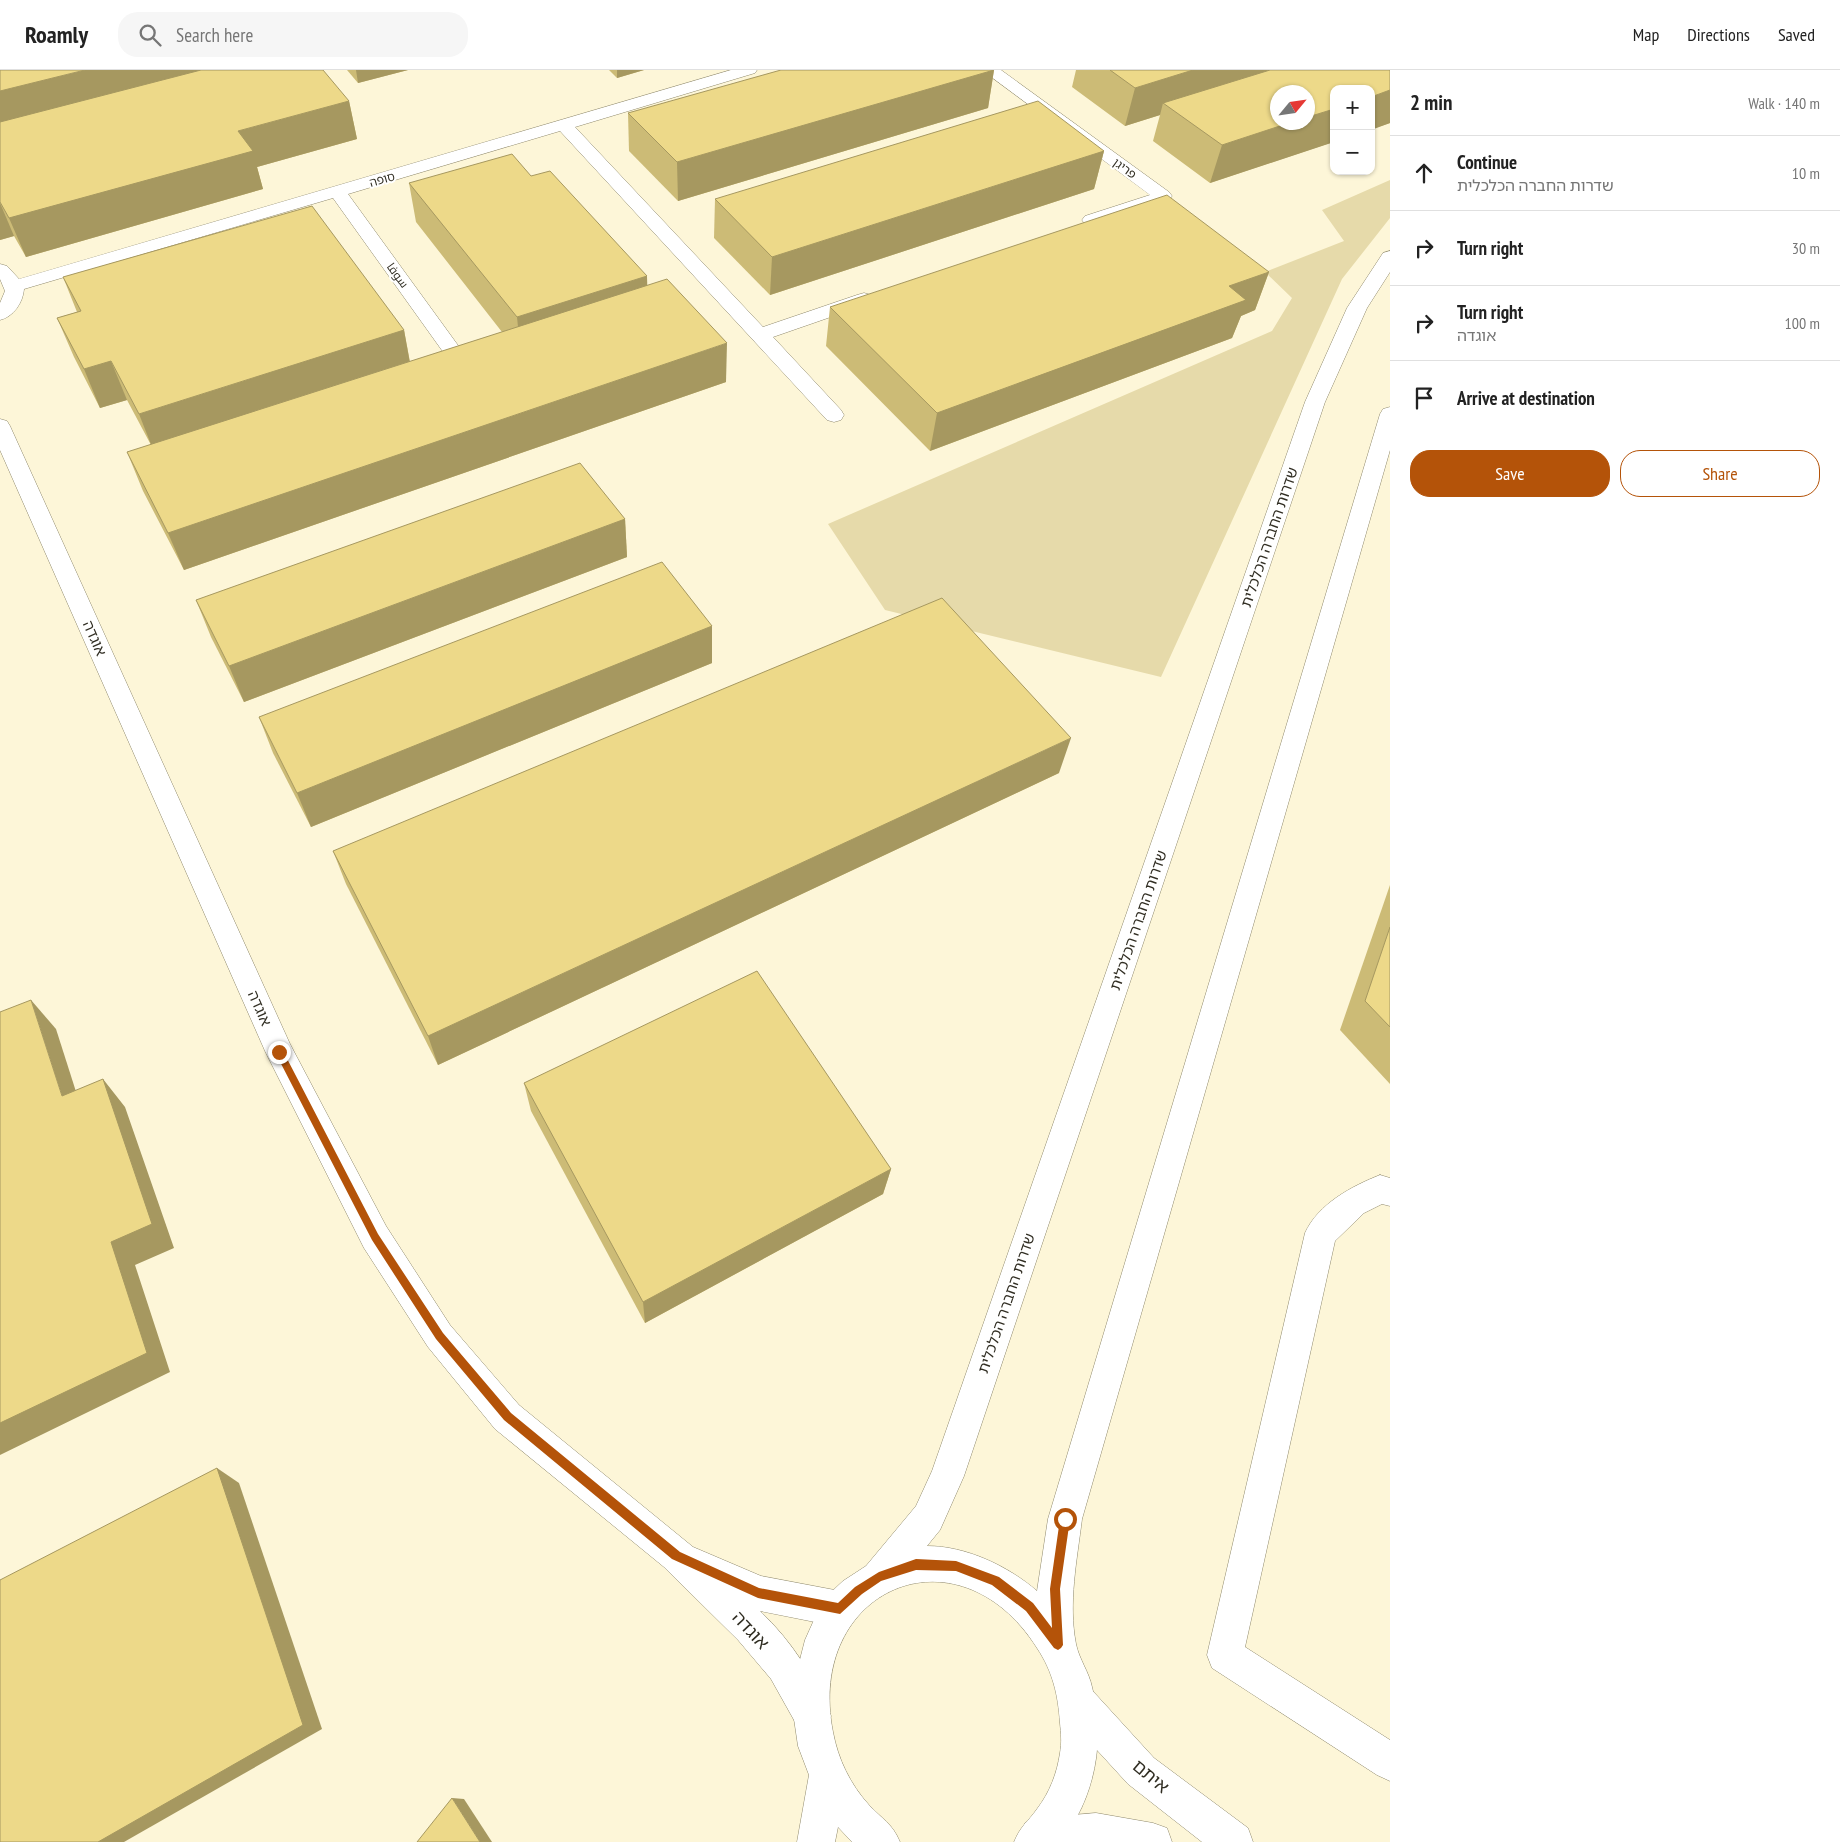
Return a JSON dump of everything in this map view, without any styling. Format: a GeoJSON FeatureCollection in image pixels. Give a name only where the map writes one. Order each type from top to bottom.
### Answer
{"type":"FeatureCollection","features":[{"type":"Feature","properties":{"kind":"street","name":"סופה"},"geometry":{"type":"LineString","coordinates":[[14,286],[565,126],[749,70]]}},
{"type":"Feature","properties":{"kind":"street","name":"פריגן"},"geometry":{"type":"LineString","coordinates":[[990,70],[1163,196],[1078,225]]}},
{"type":"Feature","properties":{"kind":"street"},"geometry":{"type":"LineString","coordinates":[[565,126],[834,415]]}},
{"type":"Feature","properties":{"kind":"street","name":"سوفا"},"geometry":{"type":"LineString","coordinates":[[338,192],[458,359]]}},
{"type":"Feature","properties":{"kind":"street","name":"שדרות החברה הכלכלית"},"geometry":{"type":"LineString","coordinates":[[879,1577],[928,1518],[947,1476],[1315,402],[1357,308],[1390,257]]}},
{"type":"Feature","properties":{"kind":"street"},"geometry":{"type":"LineString","coordinates":[[0,270],[10,277],[14,286],[14,297],[0,314]]}},
{"type":"Feature","properties":{"kind":"street"},"geometry":{"type":"LineString","coordinates":[[760,335],[882,293]]}},
{"type":"Feature","properties":{"kind":"street"},"geometry":{"type":"LineString","coordinates":[[1058,1645],[1055,1589],[1065,1519],[1390,414]]}},
{"type":"Feature","properties":{"kind":"street","name":"אוגדה"},"geometry":{"type":"LineString","coordinates":[[0,426],[279,1052],[375,1237],[439,1336],[507,1417],[676,1555],[751,1627],[784,1666],[812,1716]]}},
{"type":"Feature","properties":{"kind":"street"},"geometry":{"type":"LineString","coordinates":[[1390,1192],[1380,1189],[1353,1203],[1321,1233],[1225,1655],[1390,1762]]}},
{"type":"Feature","properties":{"kind":"street","name":"אוגדה"},"geometry":{"type":"LineString","coordinates":[[676,1555],[758,1593],[840,1609]]}},
{"type":"Feature","properties":{"kind":"street"},"geometry":{"type":"LineString","coordinates":[[881,1842],[851,1813],[828,1775],[817,1746],[812,1716],[814,1677],[823,1640],[840,1609],[859,1590],[879,1577],[916,1564],[956,1566],[995,1581],[1030,1607],[1058,1645],[1070,1672],[1077,1701],[1079,1752],[1066,1798],[1036,1839]]}},
{"type":"Feature","properties":{"kind":"street","name":"איתם"},"geometry":{"type":"LineString","coordinates":[[1077,1701],[1141,1771],[1234,1842]]}},
{"type":"Feature","properties":{"kind":"street"},"geometry":{"type":"LineString","coordinates":[[816,1842],[828,1775]]}},
{"type":"Feature","properties":{"kind":"street"},"geometry":{"type":"LineString","coordinates":[[1036,1839],[1096,1832],[1154,1842]]}},
{"type":"Feature","properties":{"kind":"shaded area"},"geometry":{"type":"Polygon","coordinates":[[[1390,180],[1390,218],[1342,279],[1161,677],[885,610],[828,524],[1272,331],[1292,298],[1265,272],[1344,241],[1322,210],[1390,180]]]}},
{"type":"Feature","properties":{"kind":"building"},"geometry":{"type":"Polygon","coordinates":[[[0,70],[85,70],[0,91],[0,70]]]}},
{"type":"Feature","properties":{"kind":"building"},"geometry":{"type":"Polygon","coordinates":[[[201,70],[323,70],[349,101],[238,131],[253,151],[9,218],[0,202],[0,122],[201,70]]]}},
{"type":"Feature","properties":{"kind":"building"},"geometry":{"type":"Polygon","coordinates":[[[781,70],[994,70],[677,162],[628,113],[781,70]]]}},
{"type":"Feature","properties":{"kind":"building"},"geometry":{"type":"Polygon","coordinates":[[[1110,70],[1193,70],[1135,88],[1110,70]]]}},
{"type":"Feature","properties":{"kind":"building"},"geometry":{"type":"Polygon","coordinates":[[[1270,70],[1390,70],[1390,90],[1375,96],[1375,85],[1330,85],[1330,110],[1315,115],[1315,85],[1270,85],[1270,129],[1222,145],[1163,103],[1270,70]]]}},
{"type":"Feature","properties":{"kind":"building"},"geometry":{"type":"Polygon","coordinates":[[[1038,101],[1104,151],[772,257],[715,199],[1038,101]]]}},
{"type":"Feature","properties":{"kind":"building"},"geometry":{"type":"Polygon","coordinates":[[[512,154],[531,176],[550,171],[647,276],[517,317],[409,183],[512,154]]]}},
{"type":"Feature","properties":{"kind":"building"},"geometry":{"type":"Polygon","coordinates":[[[1167,195],[1269,272],[1229,286],[1246,300],[937,413],[830,307],[1167,195]]]}},
{"type":"Feature","properties":{"kind":"building"},"geometry":{"type":"Polygon","coordinates":[[[312,206],[404,330],[139,414],[111,361],[84,369],[57,318],[81,311],[63,277],[312,206]]]}},
{"type":"Feature","properties":{"kind":"building"},"geometry":{"type":"Polygon","coordinates":[[[667,279],[727,343],[168,533],[127,452],[667,279]]]}},
{"type":"Feature","properties":{"kind":"building"},"geometry":{"type":"Polygon","coordinates":[[[580,463],[625,519],[229,666],[196,600],[580,463]]]}},
{"type":"Feature","properties":{"kind":"building"},"geometry":{"type":"Polygon","coordinates":[[[662,562],[712,626],[297,793],[259,717],[662,562]]]}},
{"type":"Feature","properties":{"kind":"building"},"geometry":{"type":"Polygon","coordinates":[[[942,598],[1071,738],[428,1036],[333,851],[942,598]]]}},
{"type":"Feature","properties":{"kind":"building"},"geometry":{"type":"Polygon","coordinates":[[[1390,927],[1390,1027],[1365,1001],[1390,927]]]}},
{"type":"Feature","properties":{"kind":"building"},"geometry":{"type":"Polygon","coordinates":[[[757,971],[891,1169],[643,1302],[524,1083],[757,971]]]}},
{"type":"Feature","properties":{"kind":"building"},"geometry":{"type":"Polygon","coordinates":[[[31,1000],[62,1096],[103,1079],[152,1224],[111,1242],[147,1353],[0,1423],[0,1012],[31,1000]]]}},
{"type":"Feature","properties":{"kind":"building"},"geometry":{"type":"Polygon","coordinates":[[[217,1468],[303,1725],[98,1842],[0,1842],[0,1580],[217,1468]]]}},
{"type":"Feature","properties":{"kind":"building"},"geometry":{"type":"Polygon","coordinates":[[[452,1798],[480,1842],[417,1842],[452,1798]]]}},
{"type":"Feature","properties":{"kind":"route"},"geometry":{"type":"LineString","coordinates":[[279,1052],[375,1237],[439,1336],[507,1417],[676,1555],[758,1593],[840,1609],[859,1590],[879,1577],[916,1564],[956,1566],[995,1581],[1030,1607],[1058,1645],[1055,1589],[1065,1519]]}}]}
